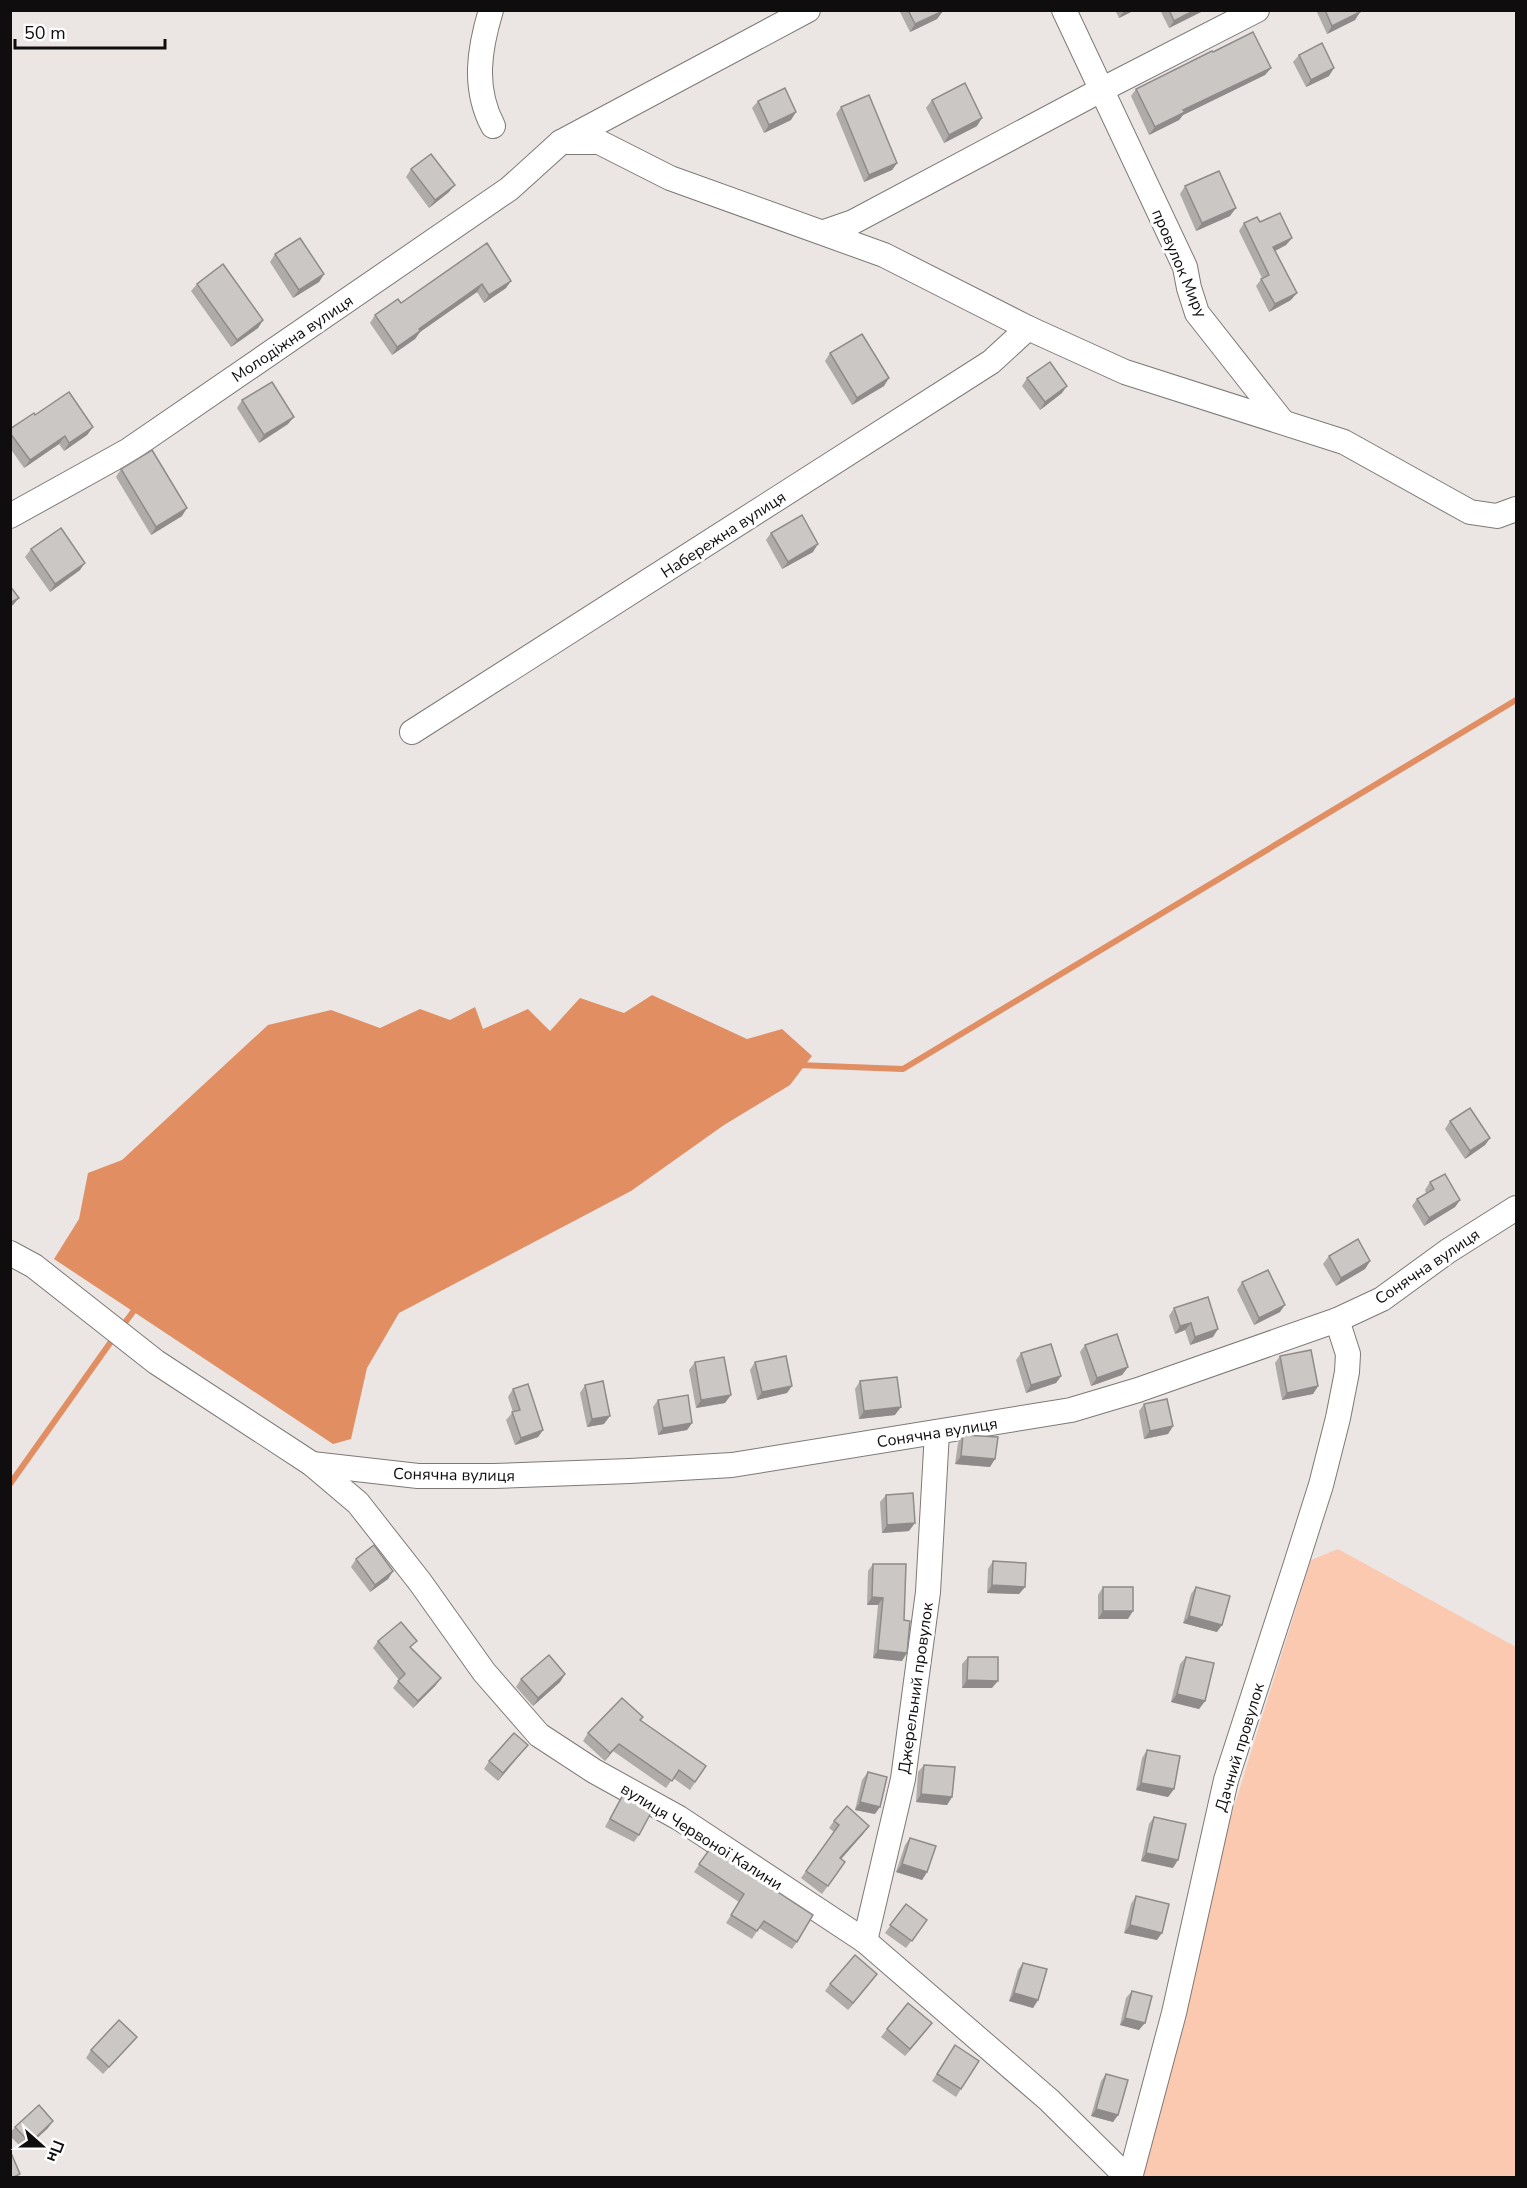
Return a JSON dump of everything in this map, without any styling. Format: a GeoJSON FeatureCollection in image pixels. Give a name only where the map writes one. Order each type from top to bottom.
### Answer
{"type":"FeatureCollection","features":[{"type":"Feature","properties":{"kind":"street"},"geometry":{"type":"LineString","coordinates":[[491,10],[483,37],[478,68],[480,93],[485,112],[493,126]]}},
{"type":"Feature","properties":{"kind":"street","name":"Молодіжна вулиця"},"geometry":{"type":"LineString","coordinates":[[10,516],[129,450],[509,189],[561,142],[808,10]]}},
{"type":"Feature","properties":{"kind":"street","name":"провулок Миру"},"geometry":{"type":"LineString","coordinates":[[1064,10],[1185,267],[1197,313],[1282,421]]}},
{"type":"Feature","properties":{"kind":"street"},"geometry":{"type":"LineString","coordinates":[[824,232],[853,222],[1257,10]]}},
{"type":"Feature","properties":{"kind":"street"},"geometry":{"type":"LineString","coordinates":[[561,142],[599,142],[670,177],[884,255],[1028,328],[1125,372],[1344,442],[1470,512],[1497,516],[1516,509]]}},
{"type":"Feature","properties":{"kind":"street","name":"Набережна вулиця"},"geometry":{"type":"LineString","coordinates":[[412,732],[991,362],[1028,328]]}},
{"type":"Feature","properties":{"kind":"street","name":"Сонячна вулиця"},"geometry":{"type":"LineString","coordinates":[[312,1464],[418,1476],[494,1476],[732,1465],[1071,1410],[1138,1390],[1337,1320],[1382,1299],[1448,1251],[1516,1208]]}},
{"type":"Feature","properties":{"kind":"street","name":"вулиця Червоної Калини"},"geometry":{"type":"LineString","coordinates":[[10,1253],[34,1266],[156,1362],[312,1464],[358,1503],[420,1582],[484,1671],[539,1735],[594,1771],[679,1818],[865,1941],[1049,2100],[1129,2178]]}},
{"type":"Feature","properties":{"kind":"street","name":"Дачний провулок"},"geometry":{"type":"LineString","coordinates":[[1129,2178],[1174,2013],[1226,1780],[1321,1485],[1338,1418],[1348,1354],[1337,1320]]}},
{"type":"Feature","properties":{"kind":"street","name":"Джерельний провулок"},"geometry":{"type":"LineString","coordinates":[[865,1941],[903,1779],[928,1592],[937,1432]]}},
{"type":"Feature","properties":{"kind":"shaded area"},"geometry":{"type":"Polygon","coordinates":[[[652,995],[747,1039],[782,1029],[812,1056],[790,1085],[724,1125],[631,1191],[399,1313],[367,1368],[351,1439],[333,1444],[54,1259],[79,1219],[88,1173],[122,1160],[268,1025],[331,1010],[380,1028],[420,1009],[450,1020],[475,1007],[483,1029],[528,1009],[550,1031],[580,998],[624,1013],[652,995]]]}},
{"type":"Feature","properties":{"kind":"shaded area"},"geometry":{"type":"Polygon","coordinates":[[[1338,1549],[1516,1647],[1516,2177],[1138,2178],[1223,1842],[1311,1560],[1338,1549]]]}},
{"type":"Feature","properties":{"kind":"building"},"geometry":{"type":"Polygon","coordinates":[[[908,10],[942,10],[943,11],[915,24],[908,10]]]}},
{"type":"Feature","properties":{"kind":"building"},"geometry":{"type":"Polygon","coordinates":[[[1169,10],[1195,10],[1174,21],[1169,10]]]}},
{"type":"Feature","properties":{"kind":"building"},"geometry":{"type":"Polygon","coordinates":[[[1325,10],[1359,10],[1360,12],[1332,26],[1325,10]]]}},
{"type":"Feature","properties":{"kind":"building"},"geometry":{"type":"Polygon","coordinates":[[[1253,32],[1271,68],[1183,110],[1185,112],[1155,127],[1136,89],[1253,32]]]}},
{"type":"Feature","properties":{"kind":"building"},"geometry":{"type":"Polygon","coordinates":[[[1322,43],[1334,68],[1311,80],[1299,55],[1322,43]]]}},
{"type":"Feature","properties":{"kind":"building"},"geometry":{"type":"Polygon","coordinates":[[[965,83],[982,118],[949,135],[932,100],[965,83]]]}},
{"type":"Feature","properties":{"kind":"building"},"geometry":{"type":"Polygon","coordinates":[[[785,88],[796,112],[769,125],[758,101],[785,88]]]}},
{"type":"Feature","properties":{"kind":"building"},"geometry":{"type":"Polygon","coordinates":[[[869,95],[897,163],[869,175],[841,107],[869,95]]]}},
{"type":"Feature","properties":{"kind":"building"},"geometry":{"type":"Polygon","coordinates":[[[431,154],[455,185],[435,200],[411,169],[431,154]]]}},
{"type":"Feature","properties":{"kind":"building"},"geometry":{"type":"Polygon","coordinates":[[[1219,171],[1236,208],[1202,223],[1185,186],[1219,171]]]}},
{"type":"Feature","properties":{"kind":"building"},"geometry":{"type":"Polygon","coordinates":[[[1280,213],[1292,238],[1273,247],[1297,293],[1275,304],[1261,279],[1269,275],[1244,223],[1257,217],[1260,222],[1280,213]]]}},
{"type":"Feature","properties":{"kind":"building"},"geometry":{"type":"Polygon","coordinates":[[[300,238],[324,274],[299,290],[275,254],[300,238]]]}},
{"type":"Feature","properties":{"kind":"building"},"geometry":{"type":"Polygon","coordinates":[[[487,243],[511,281],[489,295],[482,284],[397,347],[375,315],[398,299],[401,303],[487,243]]]}},
{"type":"Feature","properties":{"kind":"building"},"geometry":{"type":"Polygon","coordinates":[[[223,264],[263,320],[237,340],[197,284],[223,264]]]}},
{"type":"Feature","properties":{"kind":"building"},"geometry":{"type":"Polygon","coordinates":[[[862,334],[889,378],[857,398],[830,353],[862,334]]]}},
{"type":"Feature","properties":{"kind":"building"},"geometry":{"type":"Polygon","coordinates":[[[1050,362],[1067,386],[1045,402],[1027,378],[1050,362]]]}},
{"type":"Feature","properties":{"kind":"building"},"geometry":{"type":"Polygon","coordinates":[[[272,382],[294,417],[264,435],[242,400],[272,382]]]}},
{"type":"Feature","properties":{"kind":"building"},"geometry":{"type":"Polygon","coordinates":[[[69,392],[93,427],[69,443],[65,436],[30,460],[10,433],[10,429],[69,392]]]}},
{"type":"Feature","properties":{"kind":"building"},"geometry":{"type":"Polygon","coordinates":[[[152,450],[187,508],[156,527],[121,469],[152,450]]]}},
{"type":"Feature","properties":{"kind":"building"},"geometry":{"type":"Polygon","coordinates":[[[802,515],[818,544],[788,562],[771,533],[802,515]]]}},
{"type":"Feature","properties":{"kind":"building"},"geometry":{"type":"Polygon","coordinates":[[[61,528],[85,563],[55,584],[31,549],[61,528]]]}},
{"type":"Feature","properties":{"kind":"building"},"geometry":{"type":"Polygon","coordinates":[[[10,586],[19,598],[10,603],[10,586]]]}},
{"type":"Feature","properties":{"kind":"building"},"geometry":{"type":"Polygon","coordinates":[[[1470,1108],[1490,1138],[1470,1151],[1450,1121],[1470,1108]]]}},
{"type":"Feature","properties":{"kind":"building"},"geometry":{"type":"Polygon","coordinates":[[[1445,1174],[1460,1200],[1429,1218],[1417,1199],[1434,1189],[1430,1182],[1445,1174]]]}},
{"type":"Feature","properties":{"kind":"building"},"geometry":{"type":"Polygon","coordinates":[[[1358,1239],[1370,1261],[1341,1278],[1329,1256],[1358,1239]]]}},
{"type":"Feature","properties":{"kind":"building"},"geometry":{"type":"Polygon","coordinates":[[[1268,1270],[1285,1305],[1259,1318],[1242,1282],[1268,1270]]]}},
{"type":"Feature","properties":{"kind":"building"},"geometry":{"type":"Polygon","coordinates":[[[1208,1297],[1218,1329],[1195,1337],[1191,1323],[1180,1326],[1174,1308],[1208,1297]]]}},
{"type":"Feature","properties":{"kind":"building"},"geometry":{"type":"Polygon","coordinates":[[[1117,1334],[1128,1367],[1097,1378],[1085,1345],[1117,1334]]]}},
{"type":"Feature","properties":{"kind":"building"},"geometry":{"type":"Polygon","coordinates":[[[1051,1344],[1061,1376],[1031,1385],[1021,1353],[1051,1344]]]}},
{"type":"Feature","properties":{"kind":"building"},"geometry":{"type":"Polygon","coordinates":[[[1311,1350],[1318,1386],[1287,1393],[1280,1356],[1311,1350]]]}},
{"type":"Feature","properties":{"kind":"building"},"geometry":{"type":"Polygon","coordinates":[[[786,1356],[792,1386],[762,1392],[755,1362],[786,1356]]]}},
{"type":"Feature","properties":{"kind":"building"},"geometry":{"type":"Polygon","coordinates":[[[724,1357],[731,1395],[701,1400],[695,1362],[724,1357]]]}},
{"type":"Feature","properties":{"kind":"building"},"geometry":{"type":"Polygon","coordinates":[[[897,1377],[901,1407],[864,1411],[860,1381],[897,1377]]]}},
{"type":"Feature","properties":{"kind":"building"},"geometry":{"type":"Polygon","coordinates":[[[603,1381],[610,1416],[592,1419],[585,1385],[603,1381]]]}},
{"type":"Feature","properties":{"kind":"building"},"geometry":{"type":"Polygon","coordinates":[[[528,1384],[543,1430],[521,1438],[512,1412],[520,1410],[513,1389],[528,1384]]]}},
{"type":"Feature","properties":{"kind":"building"},"geometry":{"type":"Polygon","coordinates":[[[688,1395],[692,1423],[663,1428],[658,1400],[688,1395]]]}},
{"type":"Feature","properties":{"kind":"building"},"geometry":{"type":"Polygon","coordinates":[[[1167,1399],[1173,1426],[1150,1431],[1144,1404],[1167,1399]]]}},
{"type":"Feature","properties":{"kind":"building"},"geometry":{"type":"Polygon","coordinates":[[[963,1435],[998,1437],[995,1459],[961,1456],[963,1435]]]}},
{"type":"Feature","properties":{"kind":"building"},"geometry":{"type":"Polygon","coordinates":[[[913,1493],[915,1523],[887,1525],[886,1495],[913,1493]]]}},
{"type":"Feature","properties":{"kind":"building"},"geometry":{"type":"Polygon","coordinates":[[[374,1545],[393,1571],[375,1585],[356,1559],[374,1545]]]}},
{"type":"Feature","properties":{"kind":"building"},"geometry":{"type":"Polygon","coordinates":[[[993,1561],[1026,1563],[1025,1587],[992,1585],[993,1561]]]}},
{"type":"Feature","properties":{"kind":"building"},"geometry":{"type":"Polygon","coordinates":[[[873,1564],[906,1564],[904,1620],[910,1621],[907,1653],[878,1650],[883,1598],[872,1597],[873,1564]]]}},
{"type":"Feature","properties":{"kind":"building"},"geometry":{"type":"Polygon","coordinates":[[[1103,1587],[1133,1587],[1133,1611],[1103,1611],[1103,1587]]]}},
{"type":"Feature","properties":{"kind":"building"},"geometry":{"type":"Polygon","coordinates":[[[1196,1587],[1230,1596],[1222,1625],[1189,1616],[1196,1587]]]}},
{"type":"Feature","properties":{"kind":"building"},"geometry":{"type":"Polygon","coordinates":[[[401,1622],[417,1641],[410,1647],[441,1678],[418,1701],[398,1681],[405,1674],[378,1641],[401,1622]]]}},
{"type":"Feature","properties":{"kind":"building"},"geometry":{"type":"Polygon","coordinates":[[[549,1655],[565,1674],[538,1698],[521,1679],[549,1655]]]}},
{"type":"Feature","properties":{"kind":"building"},"geometry":{"type":"Polygon","coordinates":[[[968,1657],[998,1657],[998,1681],[967,1680],[968,1657]]]}},
{"type":"Feature","properties":{"kind":"building"},"geometry":{"type":"Polygon","coordinates":[[[1186,1657],[1214,1663],[1205,1701],[1177,1694],[1186,1657]]]}},
{"type":"Feature","properties":{"kind":"building"},"geometry":{"type":"Polygon","coordinates":[[[622,1698],[643,1717],[640,1720],[706,1766],[695,1782],[679,1770],[672,1781],[619,1744],[610,1753],[588,1733],[622,1698]]]}},
{"type":"Feature","properties":{"kind":"building"},"geometry":{"type":"Polygon","coordinates":[[[514,1733],[528,1745],[503,1773],[489,1761],[514,1733]]]}},
{"type":"Feature","properties":{"kind":"building"},"geometry":{"type":"Polygon","coordinates":[[[1147,1750],[1180,1756],[1174,1789],[1141,1783],[1147,1750]]]}},
{"type":"Feature","properties":{"kind":"building"},"geometry":{"type":"Polygon","coordinates":[[[924,1765],[955,1767],[952,1797],[921,1794],[924,1765]]]}},
{"type":"Feature","properties":{"kind":"building"},"geometry":{"type":"Polygon","coordinates":[[[868,1772],[887,1777],[880,1807],[860,1802],[868,1772]]]}},
{"type":"Feature","properties":{"kind":"building"},"geometry":{"type":"Polygon","coordinates":[[[624,1793],[653,1809],[639,1835],[610,1819],[624,1793]]]}},
{"type":"Feature","properties":{"kind":"building"},"geometry":{"type":"Polygon","coordinates":[[[847,1806],[869,1826],[840,1858],[845,1862],[828,1886],[806,1871],[839,1825],[834,1821],[847,1806]]]}},
{"type":"Feature","properties":{"kind":"building"},"geometry":{"type":"Polygon","coordinates":[[[1154,1817],[1186,1824],[1178,1860],[1146,1853],[1154,1817]]]}},
{"type":"Feature","properties":{"kind":"building"},"geometry":{"type":"Polygon","coordinates":[[[910,1838],[936,1846],[927,1872],[902,1864],[910,1838]]]}},
{"type":"Feature","properties":{"kind":"building"},"geometry":{"type":"Polygon","coordinates":[[[712,1846],[736,1862],[735,1864],[813,1915],[797,1942],[764,1921],[757,1931],[731,1915],[744,1894],[699,1864],[712,1846]]]}},
{"type":"Feature","properties":{"kind":"building"},"geometry":{"type":"Polygon","coordinates":[[[1136,1896],[1169,1904],[1162,1933],[1130,1925],[1136,1896]]]}},
{"type":"Feature","properties":{"kind":"building"},"geometry":{"type":"Polygon","coordinates":[[[906,1904],[927,1920],[912,1941],[890,1925],[906,1904]]]}},
{"type":"Feature","properties":{"kind":"building"},"geometry":{"type":"Polygon","coordinates":[[[855,1955],[877,1974],[853,2003],[830,1984],[855,1955]]]}},
{"type":"Feature","properties":{"kind":"building"},"geometry":{"type":"Polygon","coordinates":[[[1023,1963],[1047,1969],[1038,2000],[1014,1993],[1023,1963]]]}},
{"type":"Feature","properties":{"kind":"building"},"geometry":{"type":"Polygon","coordinates":[[[1132,1991],[1152,1996],[1145,2023],[1125,2018],[1132,1991]]]}},
{"type":"Feature","properties":{"kind":"building"},"geometry":{"type":"Polygon","coordinates":[[[908,2003],[932,2023],[910,2049],[887,2029],[908,2003]]]}},
{"type":"Feature","properties":{"kind":"building"},"geometry":{"type":"Polygon","coordinates":[[[119,2020],[137,2037],[109,2067],[91,2050],[119,2020]]]}},
{"type":"Feature","properties":{"kind":"building"},"geometry":{"type":"Polygon","coordinates":[[[955,2045],[979,2061],[961,2089],[937,2074],[955,2045]]]}},
{"type":"Feature","properties":{"kind":"building"},"geometry":{"type":"Polygon","coordinates":[[[1106,2074],[1128,2080],[1118,2115],[1096,2109],[1106,2074]]]}},
{"type":"Feature","properties":{"kind":"building"},"geometry":{"type":"Polygon","coordinates":[[[39,2105],[53,2121],[30,2143],[15,2127],[39,2105]]]}},
{"type":"Feature","properties":{"kind":"building"},"geometry":{"type":"Polygon","coordinates":[[[10,2153],[20,2174],[12,2178],[10,2178],[10,2153]]]}},
{"type":"Feature","properties":{"kind":"waterway"},"geometry":{"type":"LineString","coordinates":[[798,1065],[903,1069],[1516,700]]}},
{"type":"Feature","properties":{"kind":"waterway"},"geometry":{"type":"LineString","coordinates":[[121,1328],[138,1305]]}},
{"type":"Feature","properties":{"kind":"waterway"},"geometry":{"type":"LineString","coordinates":[[10,1484],[115,1336]]}}]}
